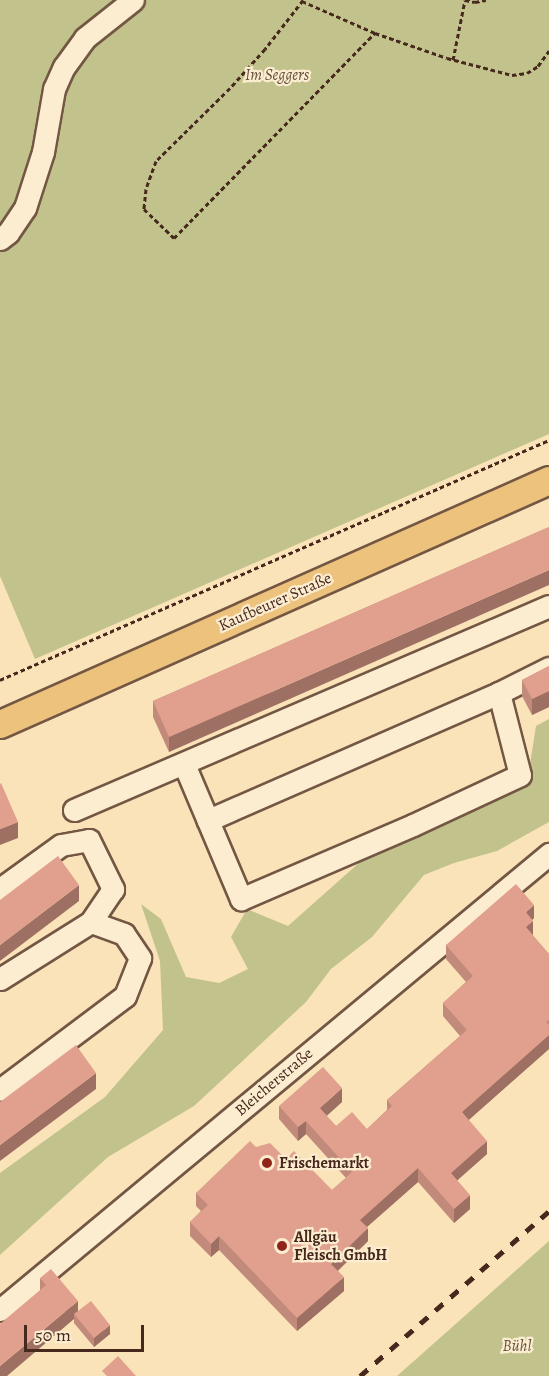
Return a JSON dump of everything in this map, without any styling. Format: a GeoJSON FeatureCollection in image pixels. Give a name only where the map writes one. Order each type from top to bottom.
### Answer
{"type":"FeatureCollection","features":[{"type":"Feature","properties":{"kind":"main road","name":"Kaufbeurer Straße"},"geometry":{"type":"LineString","coordinates":[[0,705],[549,465]]}},
{"type":"Feature","properties":{"kind":"main road","name":"Kaufbeurer Straße"},"geometry":{"type":"LineString","coordinates":[[0,724],[549,480]]}},
{"type":"Feature","properties":{"kind":"street"},"geometry":{"type":"LineString","coordinates":[[0,239],[8,233],[25,208],[43,152],[54,89],[64,67],[85,38],[133,0]]}},
{"type":"Feature","properties":{"kind":"street"},"geometry":{"type":"LineString","coordinates":[[74,810],[549,606]]}},
{"type":"Feature","properties":{"kind":"street"},"geometry":{"type":"LineString","coordinates":[[208,820],[499,693],[549,668]]}},
{"type":"Feature","properties":{"kind":"street"},"geometry":{"type":"LineString","coordinates":[[184,764],[241,899],[413,825],[520,775],[499,693]]}},
{"type":"Feature","properties":{"kind":"street"},"geometry":{"type":"LineString","coordinates":[[0,872],[61,845],[89,840],[112,889],[91,922],[0,979]]}},
{"type":"Feature","properties":{"kind":"street"},"geometry":{"type":"LineString","coordinates":[[0,889],[61,845]]}},
{"type":"Feature","properties":{"kind":"street","name":"Bleicherstraße"},"geometry":{"type":"LineString","coordinates":[[0,1310],[549,854]]}},
{"type":"Feature","properties":{"kind":"street"},"geometry":{"type":"LineString","coordinates":[[0,1090],[124,996],[140,958],[124,934],[91,922]]}},
{"type":"Feature","properties":{"kind":"path"},"geometry":{"type":"LineString","coordinates":[[453,60],[465,0],[475,2],[486,0]]}},
{"type":"Feature","properties":{"kind":"path"},"geometry":{"type":"LineString","coordinates":[[375,33],[174,238],[144,209],[146,189],[156,161],[237,81],[302,1],[375,33],[453,60],[512,75],[527,73],[538,66],[549,51]]}},
{"type":"Feature","properties":{"kind":"path"},"geometry":{"type":"LineString","coordinates":[[0,680],[549,440]]}},
{"type":"Feature","properties":{"kind":"green space"},"geometry":{"type":"Polygon","coordinates":[[[0,0],[126,0],[82,33],[15,207],[0,228],[0,0]]]}},
{"type":"Feature","properties":{"kind":"green space","name":"Im Seggers"},"geometry":{"type":"Polygon","coordinates":[[[142,0],[549,0],[549,434],[35,659],[0,576],[0,246],[59,92],[83,49],[142,0]]]}},
{"type":"Feature","properties":{"kind":"green space"},"geometry":{"type":"Polygon","coordinates":[[[549,719],[549,822],[497,851],[454,863],[424,875],[372,937],[331,969],[306,1002],[194,1106],[108,1157],[0,1255],[0,1173],[105,1097],[163,1030],[160,961],[141,904],[161,919],[186,977],[219,983],[248,969],[231,937],[247,909],[288,926],[360,862],[528,777],[536,726],[549,719]]]}},
{"type":"Feature","properties":{"kind":"green space","name":"Bühl"},"geometry":{"type":"Polygon","coordinates":[[[549,1241],[549,1376],[397,1376],[549,1241]]]}},
{"type":"Feature","properties":{"kind":"building"},"geometry":{"type":"Polygon","coordinates":[[[549,527],[549,570],[169,737],[153,701],[549,527]]]}},
{"type":"Feature","properties":{"kind":"building"},"geometry":{"type":"Polygon","coordinates":[[[549,666],[549,691],[532,699],[522,680],[549,666]]]}},
{"type":"Feature","properties":{"kind":"building"},"geometry":{"type":"Polygon","coordinates":[[[0,784],[18,822],[0,829],[0,784]]]}},
{"type":"Feature","properties":{"kind":"building"},"geometry":{"type":"Polygon","coordinates":[[[58,856],[79,885],[0,945],[0,900],[58,856]]]}},
{"type":"Feature","properties":{"kind":"building"},"geometry":{"type":"Polygon","coordinates":[[[516,884],[534,905],[526,912],[533,921],[526,927],[549,954],[549,1020],[546,1022],[549,1025],[549,1035],[462,1112],[487,1141],[451,1173],[470,1195],[454,1209],[418,1168],[360,1220],[368,1228],[331,1264],[344,1277],[297,1318],[219,1236],[211,1244],[190,1222],[208,1205],[196,1193],[250,1141],[256,1147],[270,1143],[286,1159],[294,1151],[332,1190],[352,1172],[306,1121],[298,1127],[279,1106],[323,1067],[342,1088],[320,1108],[336,1126],[352,1112],[367,1129],[392,1106],[387,1100],[467,1030],[443,1003],[473,976],[446,945],[516,884]]]}},
{"type":"Feature","properties":{"kind":"building"},"geometry":{"type":"Polygon","coordinates":[[[76,1045],[96,1073],[0,1145],[0,1102],[76,1045]]]}},
{"type":"Feature","properties":{"kind":"building"},"geometry":{"type":"Polygon","coordinates":[[[51,1269],[78,1301],[0,1366],[0,1324],[46,1285],[40,1278],[51,1269]]]}},
{"type":"Feature","properties":{"kind":"building"},"geometry":{"type":"Polygon","coordinates":[[[91,1301],[110,1325],[94,1338],[74,1314],[91,1301]]]}},
{"type":"Feature","properties":{"kind":"building"},"geometry":{"type":"Polygon","coordinates":[[[118,1356],[136,1376],[107,1376],[102,1371],[118,1356]]]}},
{"type":"Feature","properties":{"kind":"railway"},"geometry":{"type":"LineString","coordinates":[[360,1376],[549,1211]]}},
{"type":"Feature","properties":{"kind":"place","name":"Frischemarkt"},"geometry":{"type":"Point","coordinates":[267,1163]}},
{"type":"Feature","properties":{"kind":"place","name":"Allgäu Fleisch GmbH"},"geometry":{"type":"Point","coordinates":[282,1246]}}]}
